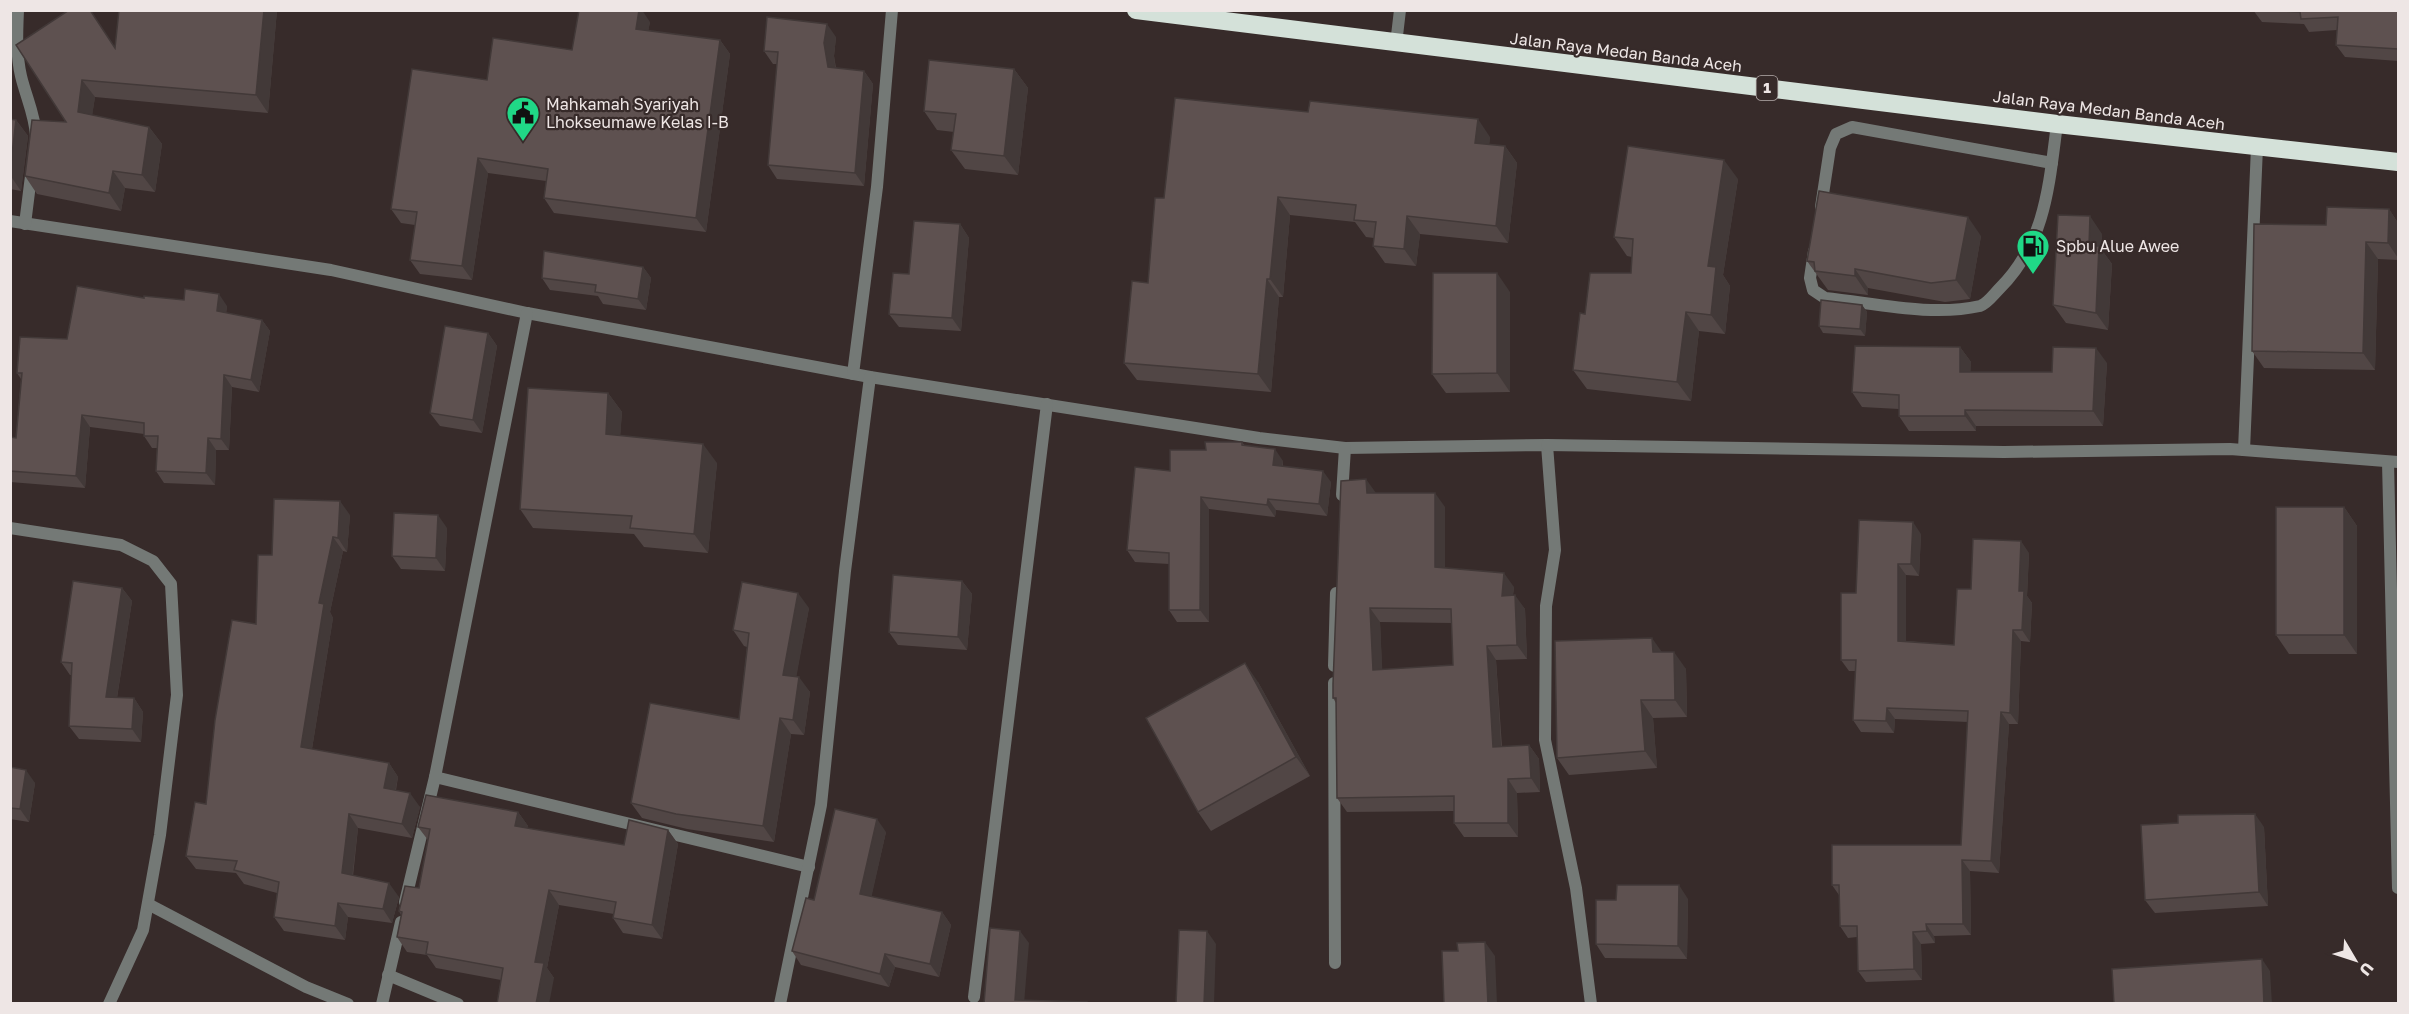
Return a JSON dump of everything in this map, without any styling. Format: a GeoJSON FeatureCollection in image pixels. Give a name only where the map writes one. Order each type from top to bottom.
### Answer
{"type":"FeatureCollection","features":[{"type":"Feature","properties":{"kind":"highway","name":"Jalan Raya Medan Banda Aceh"},"geometry":{"type":"LineString","coordinates":[[1136,10],[2056,124],[2398,162]]}},
{"type":"Feature","properties":{"kind":"street"},"geometry":{"type":"LineString","coordinates":[[18,10],[16,49],[21,77],[35,120],[36,140],[25,224]]}},
{"type":"Feature","properties":{"kind":"street"},"geometry":{"type":"LineString","coordinates":[[853,374],[876,187],[892,10]]}},
{"type":"Feature","properties":{"kind":"street"},"geometry":{"type":"LineString","coordinates":[[1396,44],[1400,10]]}},
{"type":"Feature","properties":{"kind":"street"},"geometry":{"type":"LineString","coordinates":[[1815,243],[1810,278],[1813,290],[1825,298],[1945,310],[1983,305],[2011,277],[2030,249],[2040,227],[2052,163],[2056,124]]}},
{"type":"Feature","properties":{"kind":"street"},"geometry":{"type":"LineString","coordinates":[[1819,219],[1830,148],[1836,134],[1852,127],[2052,163]]}},
{"type":"Feature","properties":{"kind":"street"},"geometry":{"type":"LineString","coordinates":[[2244,450],[2257,147]]}},
{"type":"Feature","properties":{"kind":"street"},"geometry":{"type":"LineString","coordinates":[[10,221],[331,270],[527,313],[870,377],[1259,438],[1345,448],[1548,445],[2004,452],[2244,450],[2393,462],[2398,888]]}},
{"type":"Feature","properties":{"kind":"street"},"geometry":{"type":"LineString","coordinates":[[382,1004],[435,777],[527,313]]}},
{"type":"Feature","properties":{"kind":"street"},"geometry":{"type":"LineString","coordinates":[[780,1004],[821,805],[845,571],[870,377]]}},
{"type":"Feature","properties":{"kind":"street"},"geometry":{"type":"LineString","coordinates":[[974,996],[1047,404]]}},
{"type":"Feature","properties":{"kind":"street"},"geometry":{"type":"LineString","coordinates":[[1548,445],[1555,550],[1546,606],[1545,740],[1576,888],[1591,1004]]}},
{"type":"Feature","properties":{"kind":"street"},"geometry":{"type":"LineString","coordinates":[[1341,508],[1345,448]]}},
{"type":"Feature","properties":{"kind":"street"},"geometry":{"type":"LineString","coordinates":[[10,528],[121,545],[153,561],[171,584],[177,695],[160,836],[143,930],[109,1004]]}},
{"type":"Feature","properties":{"kind":"street"},"geometry":{"type":"LineString","coordinates":[[1335,963],[1334,639],[1337,579]]}},
{"type":"Feature","properties":{"kind":"street"},"geometry":{"type":"LineString","coordinates":[[435,777],[809,867]]}},
{"type":"Feature","properties":{"kind":"street"},"geometry":{"type":"LineString","coordinates":[[148,904],[306,987],[348,1004]]}},
{"type":"Feature","properties":{"kind":"street"},"geometry":{"type":"LineString","coordinates":[[388,975],[458,1004]]}},
{"type":"Feature","properties":{"kind":"building"},"geometry":{"type":"Polygon","coordinates":[[[69,10],[90,10],[115,48],[119,10],[264,10],[256,95],[82,80],[78,112],[149,127],[142,175],[113,171],[109,193],[25,176],[32,120],[66,122],[16,45],[69,10]]]}},
{"type":"Feature","properties":{"kind":"building"},"geometry":{"type":"Polygon","coordinates":[[[579,10],[639,10],[636,29],[720,40],[696,218],[544,198],[548,169],[478,158],[462,266],[410,260],[417,212],[391,209],[412,69],[487,80],[493,38],[572,50],[579,10]]]}},
{"type":"Feature","properties":{"kind":"building"},"geometry":{"type":"Polygon","coordinates":[[[2264,10],[2398,10],[2398,49],[2336,45],[2338,17],[2301,19],[2300,12],[2264,10]]]}},
{"type":"Feature","properties":{"kind":"building"},"geometry":{"type":"Polygon","coordinates":[[[767,17],[827,24],[824,43],[828,67],[864,71],[855,173],[768,165],[778,52],[764,51],[767,17]]]}},
{"type":"Feature","properties":{"kind":"building"},"geometry":{"type":"Polygon","coordinates":[[[929,60],[1014,69],[1004,156],[951,150],[956,114],[924,111],[929,60]]]}},
{"type":"Feature","properties":{"kind":"building"},"geometry":{"type":"Polygon","coordinates":[[[1175,98],[1308,112],[1310,101],[1478,119],[1475,143],[1505,146],[1496,226],[1407,216],[1404,249],[1373,246],[1376,222],[1354,220],[1356,205],[1278,197],[1258,374],[1124,363],[1132,281],[1148,283],[1155,198],[1164,198],[1175,98]]]}},
{"type":"Feature","properties":{"kind":"building"},"geometry":{"type":"Polygon","coordinates":[[[10,119],[16,120],[10,171],[10,119]]]}},
{"type":"Feature","properties":{"kind":"building"},"geometry":{"type":"Polygon","coordinates":[[[1628,146],[1724,160],[1708,266],[1716,267],[1711,315],[1686,312],[1677,382],[1573,370],[1580,313],[1585,314],[1590,273],[1631,273],[1633,239],[1614,237],[1628,146]]]}},
{"type":"Feature","properties":{"kind":"building"},"geometry":{"type":"Polygon","coordinates":[[[1819,191],[1968,217],[1956,280],[1931,283],[1855,269],[1855,276],[1815,271],[1814,262],[1807,261],[1819,191]]]}},
{"type":"Feature","properties":{"kind":"building"},"geometry":{"type":"Polygon","coordinates":[[[2327,207],[2389,209],[2388,243],[2366,242],[2363,353],[2252,351],[2254,224],[2326,225],[2327,207]]]}},
{"type":"Feature","properties":{"kind":"building"},"geometry":{"type":"Polygon","coordinates":[[[2058,215],[2090,216],[2089,246],[2099,246],[2096,313],[2053,305],[2058,215]]]}},
{"type":"Feature","properties":{"kind":"building"},"geometry":{"type":"Polygon","coordinates":[[[914,221],[960,224],[952,318],[889,314],[893,273],[909,274],[914,221]]]}},
{"type":"Feature","properties":{"kind":"building"},"geometry":{"type":"Polygon","coordinates":[[[544,251],[643,267],[638,299],[595,292],[596,285],[542,278],[544,251]]]}},
{"type":"Feature","properties":{"kind":"building"},"geometry":{"type":"Polygon","coordinates":[[[1433,273],[1497,273],[1497,373],[1432,374],[1433,273]]]}},
{"type":"Feature","properties":{"kind":"building"},"geometry":{"type":"Polygon","coordinates":[[[77,286],[144,298],[144,296],[184,300],[185,289],[219,294],[217,311],[262,320],[251,380],[224,375],[221,439],[208,438],[206,473],[156,471],[158,436],[144,436],[144,423],[82,415],[76,476],[10,471],[10,437],[16,438],[22,373],[17,373],[20,337],[67,339],[77,286]]]}},
{"type":"Feature","properties":{"kind":"building"},"geometry":{"type":"Polygon","coordinates":[[[1821,300],[1862,305],[1860,329],[1819,326],[1821,300]]]}},
{"type":"Feature","properties":{"kind":"building"},"geometry":{"type":"Polygon","coordinates":[[[445,326],[488,333],[473,420],[430,413],[445,326]]]}},
{"type":"Feature","properties":{"kind":"building"},"geometry":{"type":"Polygon","coordinates":[[[1855,346],[1960,347],[1960,372],[2052,372],[2053,347],[2096,348],[2093,411],[1965,410],[1965,416],[1899,416],[1899,395],[1852,392],[1855,346]]]}},
{"type":"Feature","properties":{"kind":"building"},"geometry":{"type":"Polygon","coordinates":[[[528,388],[608,393],[606,434],[703,444],[694,534],[630,528],[632,516],[520,509],[528,388]]]}},
{"type":"Feature","properties":{"kind":"building"},"geometry":{"type":"Polygon","coordinates":[[[1205,442],[1242,442],[1242,445],[1275,449],[1273,465],[1323,471],[1319,504],[1268,499],[1267,505],[1201,497],[1200,610],[1169,610],[1169,553],[1127,550],[1135,467],[1170,471],[1170,450],[1206,450],[1205,442]]]}},
{"type":"Feature","properties":{"kind":"building"},"geometry":{"type":"Polygon","coordinates":[[[1366,479],[1367,493],[1435,493],[1435,567],[1504,573],[1502,596],[1515,595],[1517,645],[1487,646],[1493,747],[1529,745],[1531,778],[1508,779],[1508,823],[1454,823],[1454,796],[1337,798],[1336,698],[1333,698],[1333,684],[1341,481],[1366,479]],[[1370,608],[1373,670],[1453,665],[1451,609],[1370,608]]]}},
{"type":"Feature","properties":{"kind":"building"},"geometry":{"type":"Polygon","coordinates":[[[274,499],[340,501],[338,538],[333,537],[319,603],[324,604],[301,747],[389,763],[384,788],[410,793],[402,824],[349,814],[342,873],[389,883],[383,909],[338,903],[335,926],[274,917],[279,882],[234,870],[237,861],[186,856],[195,802],[206,804],[215,720],[232,620],[256,624],[258,555],[272,555],[274,499]]]}},
{"type":"Feature","properties":{"kind":"building"},"geometry":{"type":"Polygon","coordinates":[[[2276,507],[2344,507],[2344,635],[2276,635],[2276,507]]]}},
{"type":"Feature","properties":{"kind":"building"},"geometry":{"type":"Polygon","coordinates":[[[394,513],[438,515],[436,558],[392,556],[394,513]]]}},
{"type":"Feature","properties":{"kind":"building"},"geometry":{"type":"Polygon","coordinates":[[[1859,520],[1913,522],[1911,564],[1898,564],[1898,641],[1954,645],[1957,589],[1971,589],[1973,539],[2021,541],[2019,591],[2024,591],[2022,630],[2013,630],[2010,713],[2001,712],[1991,861],[1962,860],[1963,924],[1926,924],[1927,931],[1913,932],[1914,969],[1858,971],[1857,926],[1840,926],[1839,885],[1832,885],[1832,845],[1961,845],[1968,711],[1887,708],[1886,721],[1853,720],[1856,660],[1841,660],[1841,593],[1856,593],[1859,520]]]}},
{"type":"Feature","properties":{"kind":"building"},"geometry":{"type":"Polygon","coordinates":[[[893,575],[962,581],[958,637],[889,632],[893,575]]]}},
{"type":"Feature","properties":{"kind":"building"},"geometry":{"type":"Polygon","coordinates":[[[73,581],[122,588],[106,697],[134,698],[132,729],[69,726],[72,663],[61,662],[73,581]]]}},
{"type":"Feature","properties":{"kind":"building"},"geometry":{"type":"Polygon","coordinates":[[[742,582],[798,593],[783,675],[799,677],[793,720],[780,718],[763,826],[676,814],[631,803],[650,703],[739,719],[749,633],[733,630],[742,582]]]}},
{"type":"Feature","properties":{"kind":"building"},"geometry":{"type":"Polygon","coordinates":[[[1652,638],[1653,652],[1674,652],[1675,700],[1641,700],[1645,751],[1557,758],[1555,641],[1652,638]]]}},
{"type":"Feature","properties":{"kind":"building"},"geometry":{"type":"Polygon","coordinates":[[[1245,663],[1296,757],[1198,812],[1146,718],[1245,663]]]}},
{"type":"Feature","properties":{"kind":"building"},"geometry":{"type":"Polygon","coordinates":[[[10,767],[26,770],[20,809],[10,808],[10,767]]]}},
{"type":"Feature","properties":{"kind":"building"},"geometry":{"type":"Polygon","coordinates":[[[426,795],[518,812],[515,826],[624,845],[629,820],[668,830],[652,925],[613,918],[616,902],[549,890],[535,962],[544,963],[536,1004],[497,1004],[503,968],[426,954],[428,942],[397,937],[402,912],[399,911],[405,886],[419,888],[430,829],[418,827],[426,795]]]}},
{"type":"Feature","properties":{"kind":"building"},"geometry":{"type":"Polygon","coordinates":[[[835,809],[877,819],[860,894],[942,912],[930,964],[885,954],[880,974],[792,951],[806,898],[814,900],[835,809]]]}},
{"type":"Feature","properties":{"kind":"building"},"geometry":{"type":"Polygon","coordinates":[[[2255,814],[2259,892],[2145,900],[2141,825],[2178,823],[2178,815],[2255,814]]]}},
{"type":"Feature","properties":{"kind":"building"},"geometry":{"type":"Polygon","coordinates":[[[1617,885],[1679,885],[1678,946],[1596,944],[1596,900],[1616,900],[1617,885]]]}},
{"type":"Feature","properties":{"kind":"building"},"geometry":{"type":"Polygon","coordinates":[[[990,928],[1020,931],[1015,1000],[1087,1002],[1087,1004],[984,1004],[990,928]]]}},
{"type":"Feature","properties":{"kind":"building"},"geometry":{"type":"Polygon","coordinates":[[[1179,930],[1207,931],[1204,1004],[1176,1004],[1179,930]]]}},
{"type":"Feature","properties":{"kind":"building"},"geometry":{"type":"Polygon","coordinates":[[[1485,942],[1488,1004],[1444,1004],[1442,951],[1458,951],[1457,943],[1485,942]]]}},
{"type":"Feature","properties":{"kind":"building"},"geometry":{"type":"Polygon","coordinates":[[[2262,959],[2264,1004],[2114,1004],[2112,969],[2262,959]]]}},
{"type":"Feature","properties":{"kind":"place","name":"Mahkamah Syariyah Lhokseumawe Kelas I-B"},"geometry":{"type":"Point","coordinates":[523,142]}},
{"type":"Feature","properties":{"kind":"place","name":"Spbu Alue Awee"},"geometry":{"type":"Point","coordinates":[2033,275]}}]}
